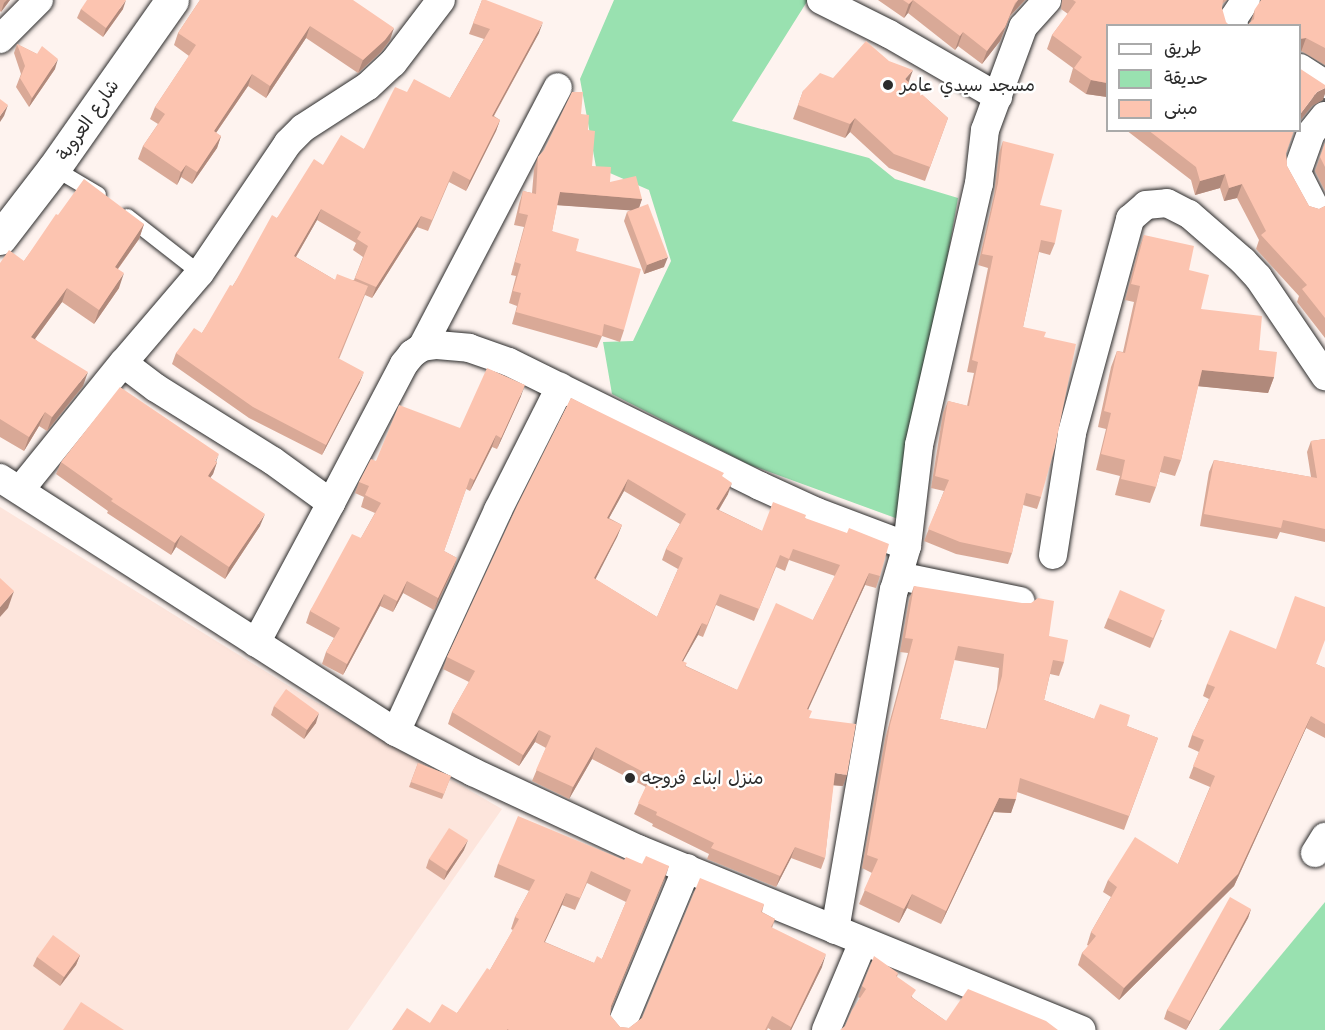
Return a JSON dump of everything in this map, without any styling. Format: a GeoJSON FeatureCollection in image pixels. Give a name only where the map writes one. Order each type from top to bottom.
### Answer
{"type":"FeatureCollection","features":[{"type":"Feature","properties":{"kind":"street"},"geometry":{"type":"LineString","coordinates":[[0,39],[39,0]]}},
{"type":"Feature","properties":{"kind":"street"},"geometry":{"type":"LineString","coordinates":[[441,0],[393,63],[368,86],[303,128],[288,143],[200,273],[123,363],[10,484],[396,732],[565,816],[863,942],[989,990],[1082,1030]]}},
{"type":"Feature","properties":{"kind":"street"},"geometry":{"type":"LineString","coordinates":[[821,0],[889,34],[998,97]]}},
{"type":"Feature","properties":{"kind":"street"},"geometry":{"type":"LineString","coordinates":[[835,930],[898,576],[907,546],[919,445],[979,184],[988,115],[998,97],[1023,27],[1047,0]]}},
{"type":"Feature","properties":{"kind":"street"},"geometry":{"type":"LineString","coordinates":[[1234,24],[1233,19],[1246,0]]}},
{"type":"Feature","properties":{"kind":"street","name":"شارع العروبة"},"geometry":{"type":"LineString","coordinates":[[0,237],[54,168],[167,2]]}},
{"type":"Feature","properties":{"kind":"street"},"geometry":{"type":"LineString","coordinates":[[1301,69],[1325,84]]}},
{"type":"Feature","properties":{"kind":"street"},"geometry":{"type":"LineString","coordinates":[[422,347],[558,87]]}},
{"type":"Feature","properties":{"kind":"street"},"geometry":{"type":"LineString","coordinates":[[1314,206],[1297,172],[1311,133],[1325,116]]}},
{"type":"Feature","properties":{"kind":"street"},"geometry":{"type":"LineString","coordinates":[[1053,555],[1072,433],[1130,219],[1146,205],[1167,203],[1189,214],[1243,261],[1258,277],[1325,376]]}},
{"type":"Feature","properties":{"kind":"street"},"geometry":{"type":"LineString","coordinates":[[256,642],[404,364],[411,354],[422,347],[437,345],[469,348],[509,362],[760,486],[817,512],[907,546]]}},
{"type":"Feature","properties":{"kind":"street"},"geometry":{"type":"LineString","coordinates":[[123,363],[156,388],[273,461],[331,503]]}},
{"type":"Feature","properties":{"kind":"street"},"geometry":{"type":"LineString","coordinates":[[396,732],[493,521],[560,387]]}},
{"type":"Feature","properties":{"kind":"street"},"geometry":{"type":"LineString","coordinates":[[898,576],[1020,601]]}},
{"type":"Feature","properties":{"kind":"street"},"geometry":{"type":"LineString","coordinates":[[622,1024],[687,868]]}},
{"type":"Feature","properties":{"kind":"street"},"geometry":{"type":"LineString","coordinates":[[826,1030],[863,942]]}},
{"type":"Feature","properties":{"kind":"lane"},"geometry":{"type":"LineString","coordinates":[[54,168],[111,204],[200,273]]}},
{"type":"Feature","properties":{"kind":"shaded area"},"geometry":{"type":"Polygon","coordinates":[[[0,507],[297,691],[502,809],[348,1030],[0,1030],[0,507]]]}},
{"type":"Feature","properties":{"kind":"green space"},"geometry":{"type":"Polygon","coordinates":[[[614,0],[808,0],[732,121],[869,158],[895,179],[958,198],[901,520],[750,465],[612,394],[603,342],[633,341],[671,261],[649,190],[596,167],[580,79],[614,0]]]}},
{"type":"Feature","properties":{"kind":"green space"},"geometry":{"type":"Polygon","coordinates":[[[1325,902],[1325,1030],[1219,1030],[1325,902]]]}},
{"type":"Feature","properties":{"kind":"building"},"geometry":{"type":"Polygon","coordinates":[[[87,0],[126,0],[106,28],[81,9],[87,0]]]}},
{"type":"Feature","properties":{"kind":"building"},"geometry":{"type":"Polygon","coordinates":[[[200,0],[353,0],[394,28],[385,40],[363,60],[310,26],[270,86],[252,74],[214,131],[221,136],[197,172],[186,165],[181,172],[143,146],[165,114],[155,107],[196,45],[178,33],[200,0]]]}},
{"type":"Feature","properties":{"kind":"building"},"geometry":{"type":"Polygon","coordinates":[[[482,0],[543,22],[492,116],[500,120],[470,180],[453,171],[432,220],[421,216],[376,287],[355,278],[368,246],[357,239],[361,232],[321,209],[294,256],[335,280],[337,274],[368,286],[338,358],[364,372],[326,445],[253,407],[176,353],[194,328],[202,333],[230,285],[233,286],[272,215],[277,218],[314,159],[323,165],[341,135],[364,149],[395,87],[407,92],[414,79],[450,98],[490,29],[473,23],[482,0]]]}},
{"type":"Feature","properties":{"kind":"building"},"geometry":{"type":"Polygon","coordinates":[[[913,0],[1018,0],[1005,27],[987,51],[963,32],[960,36],[913,0]]]}},
{"type":"Feature","properties":{"kind":"building"},"geometry":{"type":"Polygon","coordinates":[[[1073,0],[1223,0],[1222,8],[1228,24],[1106,24],[1106,83],[1091,80],[1074,68],[1082,57],[1052,35],[1076,2],[1073,0]]]}},
{"type":"Feature","properties":{"kind":"building"},"geometry":{"type":"Polygon","coordinates":[[[1261,0],[1325,0],[1325,48],[1306,38],[1301,39],[1301,24],[1248,24],[1254,19],[1255,9],[1261,0]]]}},
{"type":"Feature","properties":{"kind":"building"},"geometry":{"type":"Polygon","coordinates":[[[866,41],[889,61],[913,70],[905,79],[948,118],[930,167],[894,154],[855,118],[850,124],[798,105],[803,91],[820,73],[833,78],[866,41]]]}},
{"type":"Feature","properties":{"kind":"building"},"geometry":{"type":"Polygon","coordinates":[[[17,44],[37,54],[42,46],[58,59],[32,98],[20,78],[25,66],[17,44]]]}},
{"type":"Feature","properties":{"kind":"building"},"geometry":{"type":"Polygon","coordinates":[[[1301,69],[1325,85],[1325,88],[1317,92],[1301,113],[1301,69]]]}},
{"type":"Feature","properties":{"kind":"building"},"geometry":{"type":"Polygon","coordinates":[[[572,92],[583,92],[581,114],[589,115],[588,130],[595,131],[592,166],[611,167],[610,182],[636,176],[642,199],[560,192],[552,231],[579,239],[576,251],[641,269],[624,330],[604,324],[602,336],[516,312],[521,293],[513,291],[521,264],[515,262],[528,215],[519,213],[523,191],[536,194],[538,157],[544,150],[572,92]]]}},
{"type":"Feature","properties":{"kind":"building"},"geometry":{"type":"Polygon","coordinates":[[[0,99],[8,105],[0,116],[0,99]]]}},
{"type":"Feature","properties":{"kind":"building"},"geometry":{"type":"Polygon","coordinates":[[[1151,132],[1293,132],[1286,153],[1287,166],[1309,206],[1319,209],[1325,206],[1325,318],[1302,289],[1307,285],[1261,235],[1266,231],[1242,184],[1229,188],[1225,174],[1200,181],[1196,167],[1151,132]]]}},
{"type":"Feature","properties":{"kind":"building"},"geometry":{"type":"Polygon","coordinates":[[[1003,141],[1054,154],[1040,205],[1062,210],[1055,243],[1041,240],[1023,327],[1046,332],[1044,337],[1076,344],[1055,447],[1041,497],[1026,493],[1012,553],[960,542],[928,529],[949,480],[935,476],[948,401],[969,406],[978,362],[972,360],[993,256],[982,254],[998,183],[1003,141]]]}},
{"type":"Feature","properties":{"kind":"building"},"geometry":{"type":"Polygon","coordinates":[[[1325,143],[1325,167],[1320,157],[1325,143]]]}},
{"type":"Feature","properties":{"kind":"building"},"geometry":{"type":"Polygon","coordinates":[[[84,179],[144,224],[115,267],[124,273],[99,310],[67,288],[31,337],[88,372],[52,417],[45,412],[29,437],[0,419],[0,263],[9,250],[24,261],[56,214],[58,215],[84,179]]]}},
{"type":"Feature","properties":{"kind":"building"},"geometry":{"type":"Polygon","coordinates":[[[648,204],[668,257],[647,265],[627,212],[648,204]]]}},
{"type":"Feature","properties":{"kind":"building"},"geometry":{"type":"Polygon","coordinates":[[[1144,235],[1194,246],[1189,270],[1209,275],[1201,309],[1262,316],[1259,350],[1277,352],[1274,377],[1202,370],[1181,460],[1164,456],[1156,487],[1121,479],[1125,460],[1101,454],[1111,413],[1104,411],[1117,351],[1125,353],[1140,286],[1131,284],[1144,235]]]}},
{"type":"Feature","properties":{"kind":"building"},"geometry":{"type":"Polygon","coordinates":[[[487,368],[525,385],[501,438],[496,435],[474,480],[470,478],[444,551],[457,558],[438,598],[407,581],[397,601],[384,594],[347,664],[326,652],[340,628],[310,611],[352,534],[361,538],[381,503],[365,495],[369,486],[359,482],[371,459],[376,461],[399,405],[460,428],[487,368]]]}},
{"type":"Feature","properties":{"kind":"building"},"geometry":{"type":"Polygon","coordinates":[[[120,387],[219,454],[208,476],[265,514],[229,567],[181,535],[175,543],[111,501],[113,499],[61,462],[120,387]]]}},
{"type":"Feature","properties":{"kind":"building"},"geometry":{"type":"Polygon","coordinates":[[[571,398],[724,473],[722,476],[732,483],[716,509],[762,531],[773,502],[806,515],[805,518],[847,533],[849,528],[889,544],[880,576],[869,573],[807,709],[812,711],[809,718],[856,724],[847,775],[835,773],[825,858],[795,847],[780,876],[711,848],[714,843],[656,815],[657,812],[638,803],[651,776],[596,747],[573,787],[536,770],[551,736],[539,730],[523,755],[452,712],[475,671],[447,657],[517,506],[571,398]],[[628,479],[607,518],[622,525],[594,578],[657,617],[683,558],[666,549],[686,514],[628,479]],[[793,549],[789,559],[780,555],[759,609],[720,594],[707,625],[702,623],[682,661],[687,663],[685,666],[737,690],[776,603],[813,620],[840,565],[793,549]]]}},
{"type":"Feature","properties":{"kind":"building"},"geometry":{"type":"Polygon","coordinates":[[[1325,439],[1325,529],[1283,520],[1281,528],[1204,514],[1214,460],[1317,478],[1311,441],[1325,439]]]}},
{"type":"Feature","properties":{"kind":"building"},"geometry":{"type":"Polygon","coordinates":[[[0,578],[14,591],[0,607],[0,578]]]}},
{"type":"Feature","properties":{"kind":"building"},"geometry":{"type":"Polygon","coordinates":[[[914,586],[1022,603],[1031,603],[1038,598],[1054,601],[1049,636],[1068,640],[1064,662],[1053,660],[1044,700],[1094,719],[1100,704],[1130,715],[1127,726],[1158,738],[1129,816],[1020,778],[1016,799],[999,798],[946,911],[912,894],[904,909],[864,890],[878,859],[867,855],[890,725],[913,639],[905,638],[914,586]],[[958,646],[940,719],[987,729],[1002,676],[1004,654],[958,646]]]}},
{"type":"Feature","properties":{"kind":"building"},"geometry":{"type":"Polygon","coordinates":[[[1120,590],[1165,610],[1153,638],[1108,618],[1120,590]]]}},
{"type":"Feature","properties":{"kind":"building"},"geometry":{"type":"Polygon","coordinates":[[[1295,596],[1325,607],[1325,640],[1316,664],[1325,668],[1325,724],[1311,716],[1238,874],[1124,988],[1082,953],[1096,936],[1091,932],[1117,887],[1108,880],[1135,837],[1178,864],[1215,776],[1193,766],[1204,740],[1192,735],[1215,687],[1207,684],[1230,630],[1276,649],[1295,596]]]}},
{"type":"Feature","properties":{"kind":"building"},"geometry":{"type":"Polygon","coordinates":[[[286,689],[319,713],[307,730],[274,706],[286,689]]]}},
{"type":"Feature","properties":{"kind":"building"},"geometry":{"type":"Polygon","coordinates":[[[418,763],[451,776],[444,794],[411,782],[418,763]]]}},
{"type":"Feature","properties":{"kind":"building"},"geometry":{"type":"Polygon","coordinates":[[[518,816],[624,860],[626,857],[642,864],[646,856],[669,866],[611,1006],[610,1015],[620,1027],[629,1028],[642,1018],[700,878],[764,904],[761,912],[775,919],[771,927],[826,954],[791,1027],[772,1016],[765,1030],[392,1030],[407,1008],[430,1023],[442,1004],[457,1013],[487,968],[490,970],[519,919],[515,917],[535,880],[498,864],[518,816]],[[591,871],[580,898],[566,893],[544,942],[594,963],[597,956],[602,959],[631,890],[591,871]]]}},
{"type":"Feature","properties":{"kind":"building"},"geometry":{"type":"Polygon","coordinates":[[[449,828],[468,840],[447,871],[429,859],[449,828]]]}},
{"type":"Feature","properties":{"kind":"building"},"geometry":{"type":"Polygon","coordinates":[[[1230,897],[1251,909],[1190,1021],[1167,1010],[1230,897]]]}},
{"type":"Feature","properties":{"kind":"building"},"geometry":{"type":"Polygon","coordinates":[[[53,935],[80,955],[64,977],[37,957],[53,935]]]}},
{"type":"Feature","properties":{"kind":"building"},"geometry":{"type":"Polygon","coordinates":[[[874,956],[898,973],[896,976],[916,990],[911,997],[946,1021],[968,989],[1046,1021],[1058,1030],[840,1030],[845,1026],[852,1010],[866,989],[862,986],[874,956]]]}},
{"type":"Feature","properties":{"kind":"building"},"geometry":{"type":"Polygon","coordinates":[[[81,1002],[124,1030],[63,1030],[81,1002]]]}},
{"type":"Feature","properties":{"kind":"place","name":"مسجد سيدي عامر"},"geometry":{"type":"Point","coordinates":[888,85]}},
{"type":"Feature","properties":{"kind":"place","name":"منزل ابناء فروجه"},"geometry":{"type":"Point","coordinates":[630,778]}}]}
